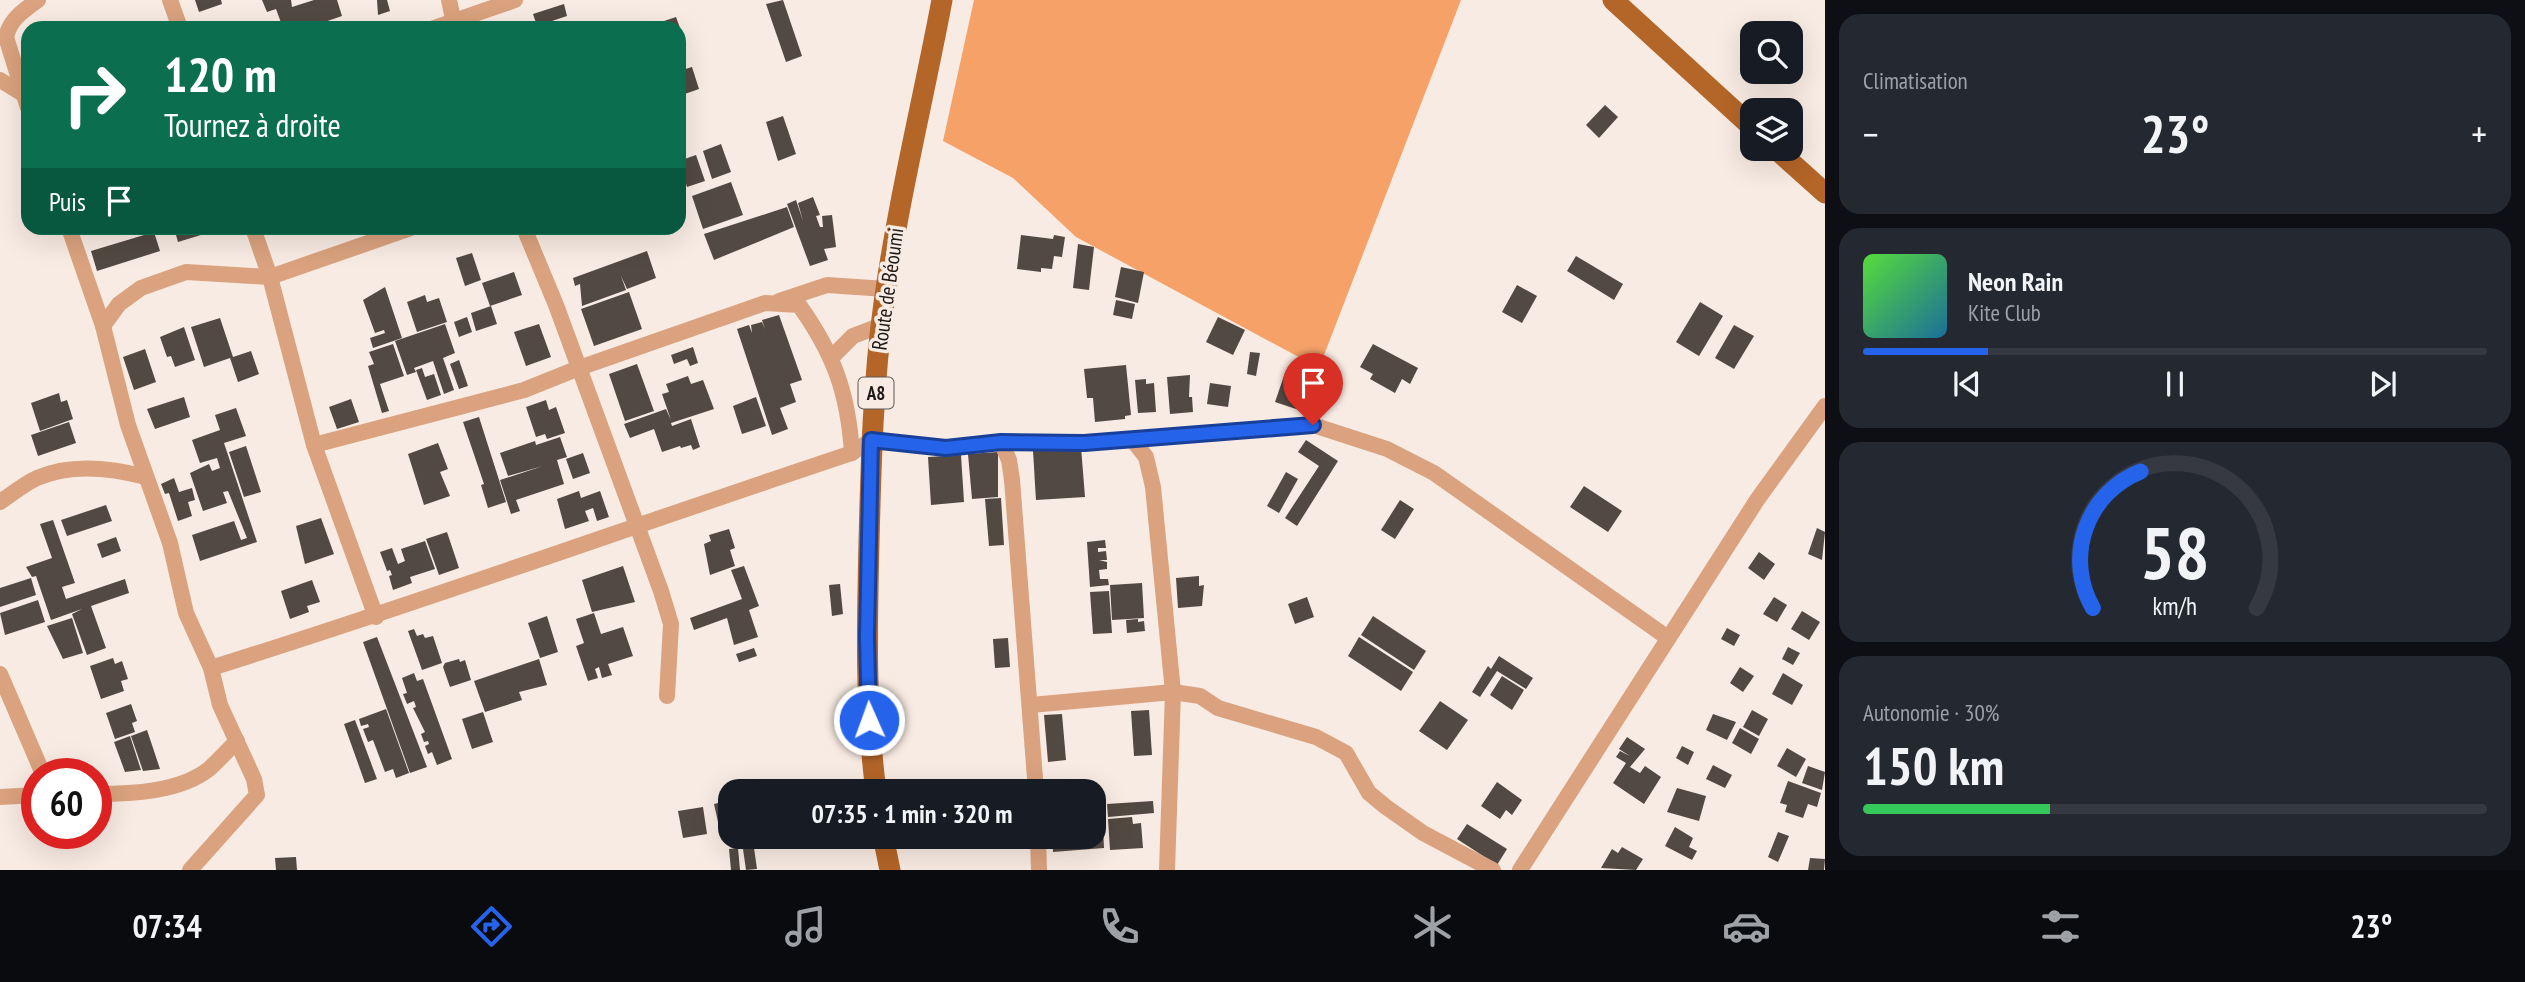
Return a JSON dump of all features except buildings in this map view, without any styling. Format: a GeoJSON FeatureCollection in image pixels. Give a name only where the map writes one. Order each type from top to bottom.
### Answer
{"type":"FeatureCollection","features":[{"type":"Feature","properties":{"kind":"main road","name":"Route de Béoumi"},"geometry":{"type":"LineString","coordinates":[[874,779],[870,748],[867,637],[871,440],[886,289],[901,198],[942,0]]}},
{"type":"Feature","properties":{"kind":"main road"},"geometry":{"type":"LineString","coordinates":[[1613,0],[1740,116]]}},
{"type":"Feature","properties":{"kind":"main road"},"geometry":{"type":"LineString","coordinates":[[1789,161],[1825,193]]}},
{"type":"Feature","properties":{"kind":"main road"},"geometry":{"type":"LineString","coordinates":[[886,849],[890,870]]}},
{"type":"Feature","properties":{"kind":"street"},"geometry":{"type":"LineString","coordinates":[[21,85],[6,37],[8,27],[17,16],[38,0]]}},
{"type":"Feature","properties":{"kind":"street"},"geometry":{"type":"LineString","coordinates":[[170,0],[178,21]]}},
{"type":"Feature","properties":{"kind":"street"},"geometry":{"type":"LineString","coordinates":[[449,0],[454,21]]}},
{"type":"Feature","properties":{"kind":"street"},"geometry":{"type":"LineString","coordinates":[[465,21],[515,0]]}},
{"type":"Feature","properties":{"kind":"street"},"geometry":{"type":"LineString","coordinates":[[0,80],[21,97]]}},
{"type":"Feature","properties":{"kind":"street"},"geometry":{"type":"LineString","coordinates":[[71,235],[103,326],[128,425],[170,543],[186,613],[211,668],[220,705],[257,795],[190,870]]}},
{"type":"Feature","properties":{"kind":"street"},"geometry":{"type":"LineString","coordinates":[[255,235],[270,278],[314,444],[376,617]]}},
{"type":"Feature","properties":{"kind":"street"},"geometry":{"type":"LineString","coordinates":[[103,326],[119,304],[141,288],[186,272],[270,278],[391,235]]}},
{"type":"Feature","properties":{"kind":"street"},"geometry":{"type":"LineString","coordinates":[[527,235],[637,524],[671,624],[667,696]]}},
{"type":"Feature","properties":{"kind":"street"},"geometry":{"type":"LineString","coordinates":[[314,444],[524,390],[742,310],[777,302],[827,285],[886,289]]}},
{"type":"Feature","properties":{"kind":"street"},"geometry":{"type":"LineString","coordinates":[[777,302],[799,305],[841,378],[852,453]]}},
{"type":"Feature","properties":{"kind":"street"},"geometry":{"type":"LineString","coordinates":[[831,358],[853,336],[882,325]]}},
{"type":"Feature","properties":{"kind":"street"},"geometry":{"type":"LineString","coordinates":[[1520,870],[1757,500],[1825,406]]}},
{"type":"Feature","properties":{"kind":"street"},"geometry":{"type":"LineString","coordinates":[[211,668],[376,617],[637,524],[852,453],[871,440],[946,448],[1001,442],[1084,443],[1313,425],[1387,449],[1434,473],[1668,638]]}},
{"type":"Feature","properties":{"kind":"street"},"geometry":{"type":"LineString","coordinates":[[1132,439],[1146,457],[1153,487],[1173,692],[1167,870]]}},
{"type":"Feature","properties":{"kind":"street"},"geometry":{"type":"LineString","coordinates":[[1001,442],[1009,460],[1013,480],[1035,779]]}},
{"type":"Feature","properties":{"kind":"street"},"geometry":{"type":"LineString","coordinates":[[0,502],[38,478],[77,468],[146,477]]}},
{"type":"Feature","properties":{"kind":"street"},"geometry":{"type":"LineString","coordinates":[[0,674],[36,758]]}},
{"type":"Feature","properties":{"kind":"street"},"geometry":{"type":"LineString","coordinates":[[1031,705],[1173,692],[1200,696],[1219,708],[1317,737],[1346,754],[1369,793],[1386,807],[1423,833],[1493,870]]}},
{"type":"Feature","properties":{"kind":"street"},"geometry":{"type":"LineString","coordinates":[[112,794],[137,794],[167,787],[207,771],[237,741]]}},
{"type":"Feature","properties":{"kind":"street"},"geometry":{"type":"LineString","coordinates":[[0,797],[21,796]]}},
{"type":"Feature","properties":{"kind":"street"},"geometry":{"type":"LineString","coordinates":[[1039,849],[1040,870]]}},
{"type":"Feature","properties":{"kind":"shaded area"},"geometry":{"type":"Polygon","coordinates":[[[974,0],[1461,0],[1319,368],[1076,237],[1013,178],[943,141],[974,0]]]}},
{"type":"Feature","properties":{"kind":"route"},"geometry":{"type":"LineString","coordinates":[[869,720],[867,637],[871,440],[946,448],[1001,442],[1084,443],[1313,425]]}}]}
